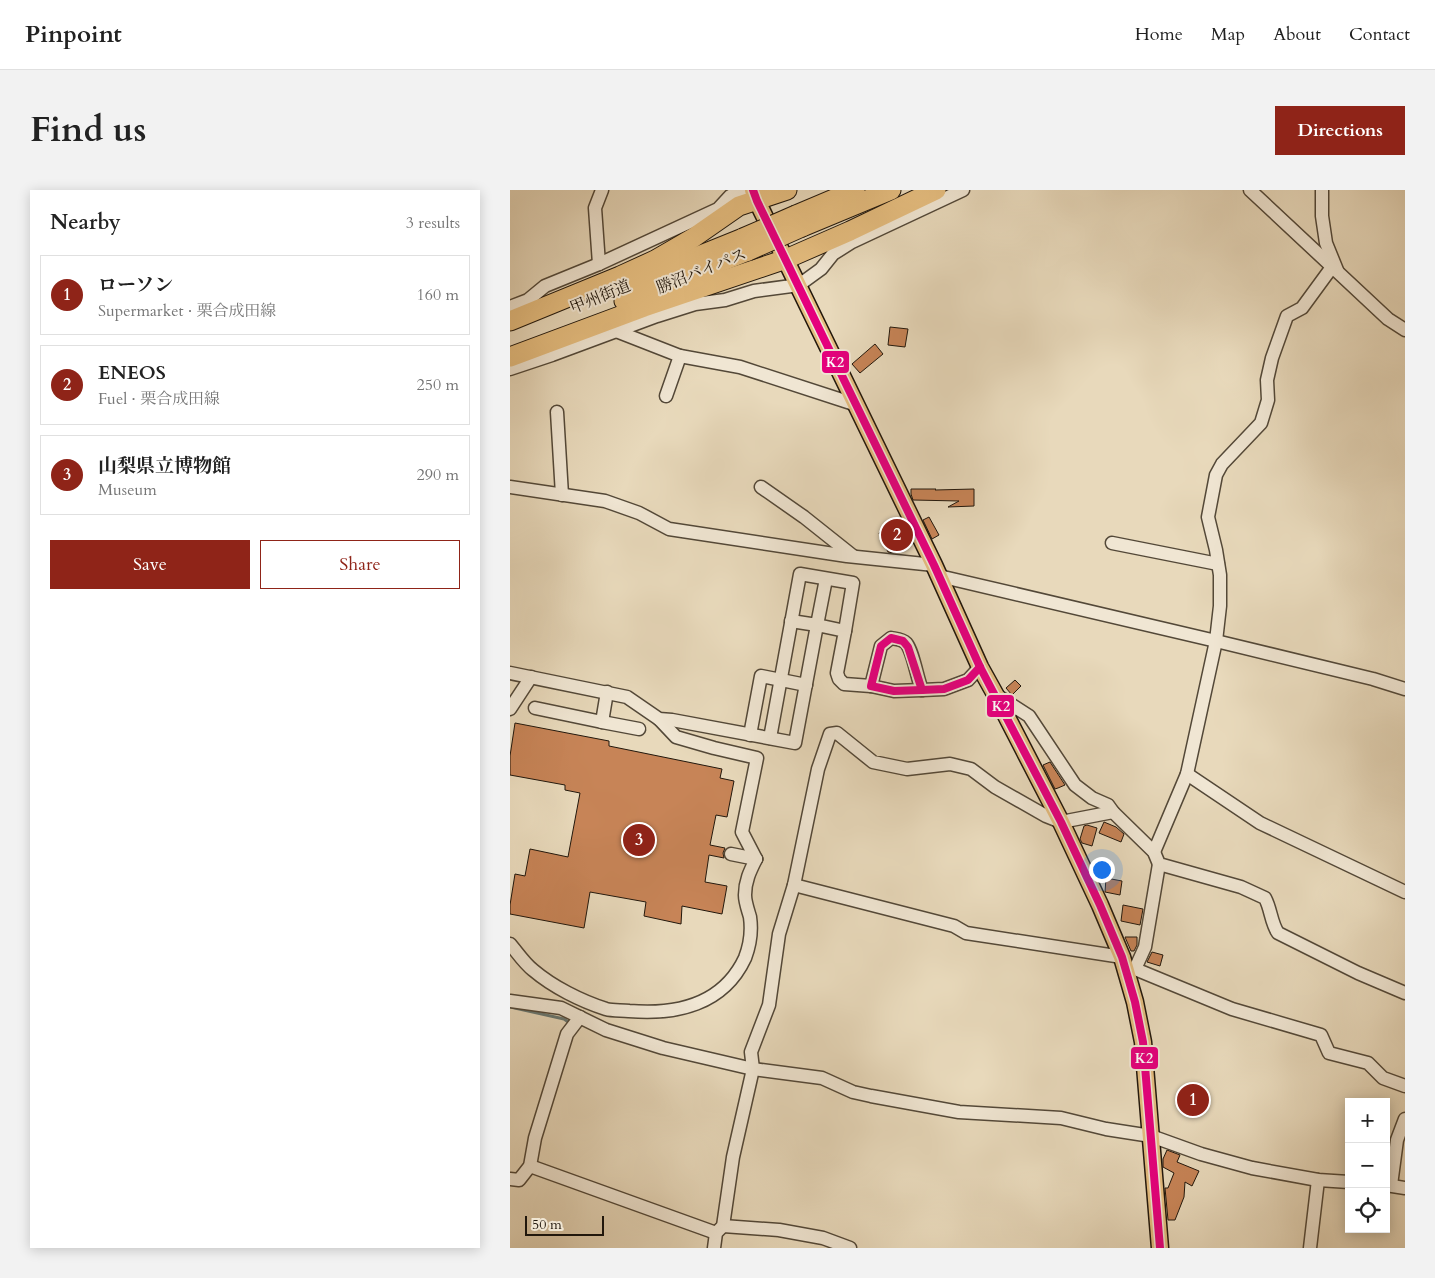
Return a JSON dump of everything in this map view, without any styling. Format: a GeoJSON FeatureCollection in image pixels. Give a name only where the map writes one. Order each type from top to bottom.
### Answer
{"type":"FeatureCollection","features":[{"type":"Feature","properties":{"kind":"highway"},"geometry":{"type":"LineString","coordinates":[[510,321],[655,260],[693,238],[755,195],[787,190]]}},
{"type":"Feature","properties":{"kind":"highway"},"geometry":{"type":"LineString","coordinates":[[799,221],[855,190]]}},
{"type":"Feature","properties":{"kind":"highway","name":"勝沼バイパス"},"geometry":{"type":"LineString","coordinates":[[510,346],[799,221],[891,190]]}},
{"type":"Feature","properties":{"kind":"highway"},"geometry":{"type":"LineString","coordinates":[[510,357],[644,307],[786,259],[936,190]]}},
{"type":"Feature","properties":{"kind":"highway","name":"甲州街道"},"geometry":{"type":"LineString","coordinates":[[510,332],[745,244]]}},
{"type":"Feature","properties":{"kind":"main road"},"geometry":{"type":"LineString","coordinates":[[755,195],[937,571],[980,667],[1061,822],[1127,964],[1143,1042],[1160,1248]]}},
{"type":"Feature","properties":{"kind":"street"},"geometry":{"type":"LineString","coordinates":[[599,264],[595,208],[602,190]]}},
{"type":"Feature","properties":{"kind":"street"},"geometry":{"type":"LineString","coordinates":[[510,307],[528,300],[545,286],[599,264],[718,208],[730,196],[742,190]]}},
{"type":"Feature","properties":{"kind":"street"},"geometry":{"type":"LineString","coordinates":[[510,369],[695,304],[725,300],[754,291],[799,285],[821,269],[833,254],[852,242],[963,190]]}},
{"type":"Feature","properties":{"kind":"street"},"geometry":{"type":"LineString","coordinates":[[1250,190],[1388,320],[1405,330]]}},
{"type":"Feature","properties":{"kind":"street"},"geometry":{"type":"LineString","coordinates":[[1322,190],[1322,216],[1326,243],[1335,270]]}},
{"type":"Feature","properties":{"kind":"street"},"geometry":{"type":"LineString","coordinates":[[1154,852],[1187,774],[1216,641],[1220,606],[1220,575],[1208,518],[1216,475],[1222,464],[1261,423],[1268,400],[1266,380],[1288,316],[1302,308],[1335,270]]}},
{"type":"Feature","properties":{"kind":"street"},"geometry":{"type":"LineString","coordinates":[[616,331],[680,356],[740,368],[857,405]]}},
{"type":"Feature","properties":{"kind":"street"},"geometry":{"type":"LineString","coordinates":[[666,396],[680,356]]}},
{"type":"Feature","properties":{"kind":"street"},"geometry":{"type":"LineString","coordinates":[[557,412],[562,495]]}},
{"type":"Feature","properties":{"kind":"street"},"geometry":{"type":"LineString","coordinates":[[510,487],[605,501],[639,513],[669,529],[853,556],[937,571],[1373,679],[1405,689]]}},
{"type":"Feature","properties":{"kind":"street"},"geometry":{"type":"LineString","coordinates":[[761,487],[804,517],[853,556]]}},
{"type":"Feature","properties":{"kind":"street"},"geometry":{"type":"LineString","coordinates":[[1112,543],[1218,564]]}},
{"type":"Feature","properties":{"kind":"street"},"geometry":{"type":"LineString","coordinates":[[770,738],[800,574],[853,583],[837,674],[844,684],[871,686],[894,691],[944,689],[968,680],[980,667]]}},
{"type":"Feature","properties":{"kind":"street"},"geometry":{"type":"LineString","coordinates":[[660,719],[795,743],[826,579]]}},
{"type":"Feature","properties":{"kind":"street"},"geometry":{"type":"LineString","coordinates":[[791,621],[845,630]]}},
{"type":"Feature","properties":{"kind":"street"},"geometry":{"type":"LineString","coordinates":[[871,686],[880,646],[891,638],[906,643],[910,650],[917,680],[922,690]]}},
{"type":"Feature","properties":{"kind":"street"},"geometry":{"type":"LineString","coordinates":[[510,673],[628,696],[660,719],[676,737],[757,758],[742,832],[756,859]]}},
{"type":"Feature","properties":{"kind":"street"},"geometry":{"type":"LineString","coordinates":[[750,735],[761,676],[806,685]]}},
{"type":"Feature","properties":{"kind":"street"},"geometry":{"type":"LineString","coordinates":[[510,709],[531,677]]}},
{"type":"Feature","properties":{"kind":"street"},"geometry":{"type":"LineString","coordinates":[[602,722],[608,692]]}},
{"type":"Feature","properties":{"kind":"street"},"geometry":{"type":"LineString","coordinates":[[995,694],[1028,716],[1075,785],[1092,798],[1108,805],[1154,852],[1159,864],[1145,947],[1127,964]]}},
{"type":"Feature","properties":{"kind":"street"},"geometry":{"type":"LineString","coordinates":[[535,708],[639,729]]}},
{"type":"Feature","properties":{"kind":"street"},"geometry":{"type":"LineString","coordinates":[[714,1248],[720,1230],[733,1157],[753,1069],[751,1052],[769,1005],[779,934],[794,885],[818,769],[830,734],[837,732],[873,762],[906,770],[950,764],[971,769],[995,786],[1046,816],[1061,822],[1113,812]]}},
{"type":"Feature","properties":{"kind":"street"},"geometry":{"type":"LineString","coordinates":[[1187,774],[1260,823],[1405,892]]}},
{"type":"Feature","properties":{"kind":"street"},"geometry":{"type":"LineString","coordinates":[[731,854],[756,859]]}},
{"type":"Feature","properties":{"kind":"street"},"geometry":{"type":"LineString","coordinates":[[510,944],[532,969],[558,987],[581,999],[608,1009],[646,1013],[672,1011],[703,1002],[722,989],[745,958],[751,935],[750,918],[745,897],[747,879],[756,859]]}},
{"type":"Feature","properties":{"kind":"street"},"geometry":{"type":"LineString","coordinates":[[1159,864],[1241,887],[1265,898],[1270,907],[1274,927],[1278,933],[1358,973],[1405,993]]}},
{"type":"Feature","properties":{"kind":"street"},"geometry":{"type":"LineString","coordinates":[[794,885],[954,926],[966,932],[1127,964],[1232,1009],[1320,1035],[1329,1053],[1368,1063],[1383,1078],[1405,1086]]}},
{"type":"Feature","properties":{"kind":"street"},"geometry":{"type":"LineString","coordinates":[[510,1001],[561,1008],[606,1030],[663,1048],[753,1069],[822,1078],[853,1092],[959,1112],[1061,1118],[1106,1129],[1151,1136],[1201,1154],[1252,1168],[1318,1180],[1345,1182]]}},
{"type":"Feature","properties":{"kind":"street"},"geometry":{"type":"LineString","coordinates":[[510,1179],[520,1180],[530,1166],[535,1138],[567,1034],[580,1017]]}},
{"type":"Feature","properties":{"kind":"street"},"geometry":{"type":"LineString","coordinates":[[1390,1176],[1405,1119]]}},
{"type":"Feature","properties":{"kind":"street"},"geometry":{"type":"LineString","coordinates":[[530,1166],[720,1230],[779,1230],[823,1238],[850,1248]]}},
{"type":"Feature","properties":{"kind":"street"},"geometry":{"type":"LineString","coordinates":[[1310,1248],[1318,1180]]}},
{"type":"Feature","properties":{"kind":"street"},"geometry":{"type":"LineString","coordinates":[[1390,1185],[1405,1188]]}},
{"type":"Feature","properties":{"kind":"building"},"geometry":{"type":"Polygon","coordinates":[[[890,327],[908,329],[905,347],[888,345],[890,327]]]}},
{"type":"Feature","properties":{"kind":"building"},"geometry":{"type":"Polygon","coordinates":[[[875,344],[883,354],[860,373],[852,364],[875,344]]]}},
{"type":"Feature","properties":{"kind":"building"},"geometry":{"type":"Polygon","coordinates":[[[911,489],[974,489],[974,506],[948,507],[959,501],[913,500],[911,489]]]}},
{"type":"Feature","properties":{"kind":"building"},"geometry":{"type":"Polygon","coordinates":[[[929,517],[939,535],[932,539],[923,520],[929,517]]]}},
{"type":"Feature","properties":{"kind":"building"},"geometry":{"type":"Polygon","coordinates":[[[902,523],[911,540],[897,546],[899,551],[888,552],[879,533],[902,523]]]}},
{"type":"Feature","properties":{"kind":"building"},"geometry":{"type":"Polygon","coordinates":[[[1015,680],[1021,686],[1012,695],[1006,688],[1015,680]]]}},
{"type":"Feature","properties":{"kind":"building"},"geometry":{"type":"Polygon","coordinates":[[[515,723],[609,741],[609,746],[722,769],[720,778],[734,781],[727,817],[716,815],[710,845],[725,848],[724,858],[709,855],[705,882],[727,886],[722,914],[682,906],[681,924],[644,916],[646,902],[590,892],[584,928],[510,914],[515,874],[525,876],[530,849],[568,857],[580,793],[565,790],[565,785],[510,775],[510,756],[515,723]]]}},
{"type":"Feature","properties":{"kind":"building"},"geometry":{"type":"Polygon","coordinates":[[[1050,762],[1065,785],[1055,789],[1043,765],[1050,762]]]}},
{"type":"Feature","properties":{"kind":"building"},"geometry":{"type":"Polygon","coordinates":[[[1104,822],[1116,827],[1124,834],[1121,842],[1099,833],[1104,822]]]}},
{"type":"Feature","properties":{"kind":"building"},"geometry":{"type":"Polygon","coordinates":[[[1084,826],[1097,828],[1092,846],[1082,843],[1080,839],[1084,826]]]}},
{"type":"Feature","properties":{"kind":"building"},"geometry":{"type":"Polygon","coordinates":[[[1106,878],[1122,881],[1120,895],[1105,892],[1106,878]]]}},
{"type":"Feature","properties":{"kind":"building"},"geometry":{"type":"Polygon","coordinates":[[[1123,905],[1143,909],[1140,925],[1121,921],[1123,905]]]}},
{"type":"Feature","properties":{"kind":"building"},"geometry":{"type":"Polygon","coordinates":[[[1125,937],[1137,937],[1137,945],[1134,951],[1131,951],[1125,937]]]}},
{"type":"Feature","properties":{"kind":"building"},"geometry":{"type":"Polygon","coordinates":[[[1152,952],[1163,955],[1160,966],[1147,962],[1152,952]]]}},
{"type":"Feature","properties":{"kind":"building"},"geometry":{"type":"Polygon","coordinates":[[[1167,1150],[1180,1155],[1177,1162],[1199,1171],[1192,1186],[1185,1182],[1184,1197],[1175,1220],[1168,1220],[1165,1188],[1168,1188],[1174,1173],[1163,1167],[1163,1159],[1167,1150]]]}},
{"type":"Feature","properties":{"kind":"waterway"},"geometry":{"type":"LineString","coordinates":[[510,1007],[564,1019],[571,1024]]}},
{"type":"Feature","properties":{"kind":"transit line","name":"K2"},"geometry":{"type":"LineString","coordinates":[[753,190],[934,565],[980,667],[1061,822],[1122,957],[1135,1002],[1143,1042],[1160,1248]]}},
{"type":"Feature","properties":{"kind":"transit line","name":"K2"},"geometry":{"type":"LineString","coordinates":[[891,638],[903,641],[908,647],[922,690],[894,691],[871,686],[881,646],[891,638]]}},
{"type":"Feature","properties":{"kind":"transit line","name":"K2"},"geometry":{"type":"LineString","coordinates":[[922,690],[944,689],[968,680],[980,667]]}},
{"type":"Feature","properties":{"kind":"place","name":"ENEOS"},"geometry":{"type":"Point","coordinates":[897,535]}},
{"type":"Feature","properties":{"kind":"place","name":"山梨県立博物館"},"geometry":{"type":"Point","coordinates":[639,840]}},
{"type":"Feature","properties":{"kind":"place","name":"ローソン"},"geometry":{"type":"Point","coordinates":[1193,1100]}}]}
